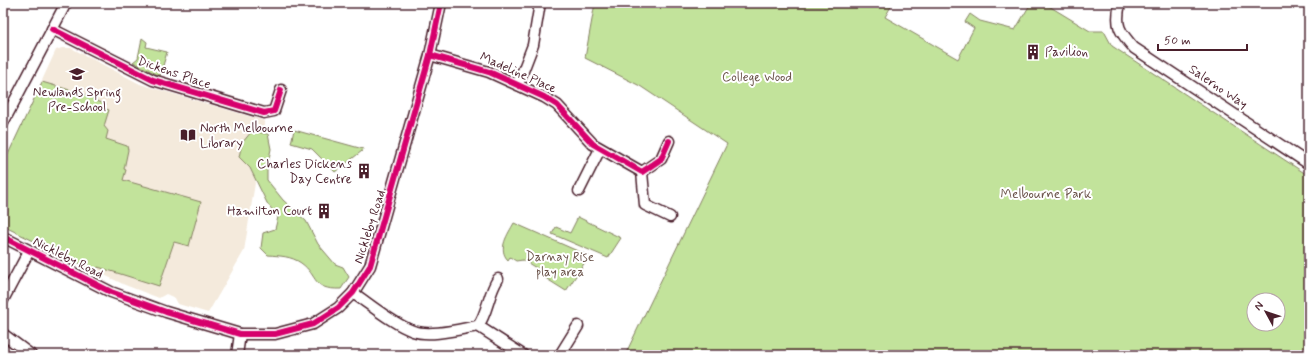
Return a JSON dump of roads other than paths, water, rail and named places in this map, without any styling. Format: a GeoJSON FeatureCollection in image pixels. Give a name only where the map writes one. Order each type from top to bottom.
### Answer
{"type":"FeatureCollection","features":[{"type":"Feature","properties":{"kind":"street"},"geometry":{"type":"LineString","coordinates":[[3,123],[66,3]]}},
{"type":"Feature","properties":{"kind":"street","name":"Nickleby Road"},"geometry":{"type":"LineString","coordinates":[[3,237],[111,292],[166,312],[240,334],[275,334],[302,328],[326,317],[353,293],[366,275],[376,252],[430,55],[441,3]]}},
{"type":"Feature","properties":{"kind":"street"},"geometry":{"type":"LineString","coordinates":[[518,84],[533,45],[540,3]]}},
{"type":"Feature","properties":{"kind":"street","name":"Salerno Way"},"geometry":{"type":"LineString","coordinates":[[1120,3],[1116,19],[1122,34],[1134,48],[1309,164]]}},
{"type":"Feature","properties":{"kind":"street","name":"Dickens Place"},"geometry":{"type":"LineString","coordinates":[[52,29],[152,80],[264,113],[274,111],[281,90]]}},
{"type":"Feature","properties":{"kind":"street","name":"Madeline Place"},"geometry":{"type":"LineString","coordinates":[[430,55],[472,66],[518,84],[557,105],[586,137],[600,149],[642,172]]}},
{"type":"Feature","properties":{"kind":"street"},"geometry":{"type":"LineString","coordinates":[[668,141],[661,159],[642,172],[645,205],[670,218]]}},
{"type":"Feature","properties":{"kind":"street"},"geometry":{"type":"LineString","coordinates":[[579,191],[600,149]]}},
{"type":"Feature","properties":{"kind":"street"},"geometry":{"type":"LineString","coordinates":[[3,300],[29,251]]}},
{"type":"Feature","properties":{"kind":"street"},"geometry":{"type":"LineString","coordinates":[[478,326],[482,320],[491,289],[498,279]]}},
{"type":"Feature","properties":{"kind":"street"},"geometry":{"type":"LineString","coordinates":[[353,293],[403,326],[414,331],[424,333],[478,326],[523,355]]}},
{"type":"Feature","properties":{"kind":"street"},"geometry":{"type":"LineString","coordinates":[[560,355],[578,326]]}},
{"type":"Feature","properties":{"kind":"street"},"geometry":{"type":"LineString","coordinates":[[3,334],[31,355]]}},
{"type":"Feature","properties":{"kind":"street"},"geometry":{"type":"LineString","coordinates":[[237,355],[240,334]]}},
{"type":"Feature","properties":{"kind":"place","name":"Pavilion"},"geometry":{"type":"Point","coordinates":[1033,52]}},
{"type":"Feature","properties":{"kind":"place","name":"Newlands Spring Pre-School"},"geometry":{"type":"Point","coordinates":[77,74]}},
{"type":"Feature","properties":{"kind":"place","name":"North Melbourne Library"},"geometry":{"type":"Point","coordinates":[188,135]}},
{"type":"Feature","properties":{"kind":"place","name":"Charles Dickens Day Centre"},"geometry":{"type":"Point","coordinates":[364,171]}},
{"type":"Feature","properties":{"kind":"place","name":"Hamilton Court"},"geometry":{"type":"Point","coordinates":[324,211]}},
{"type":"Feature","properties":{"kind":"park label","name":"College Wood"},"geometry":{"type":"Point","coordinates":[757,77]}},
{"type":"Feature","properties":{"kind":"park label","name":"Melbourne Park"},"geometry":{"type":"Point","coordinates":[1046,194]}},
{"type":"Feature","properties":{"kind":"park label","name":"Darnay Rise play area"},"geometry":{"type":"Point","coordinates":[560,264]}}]}
